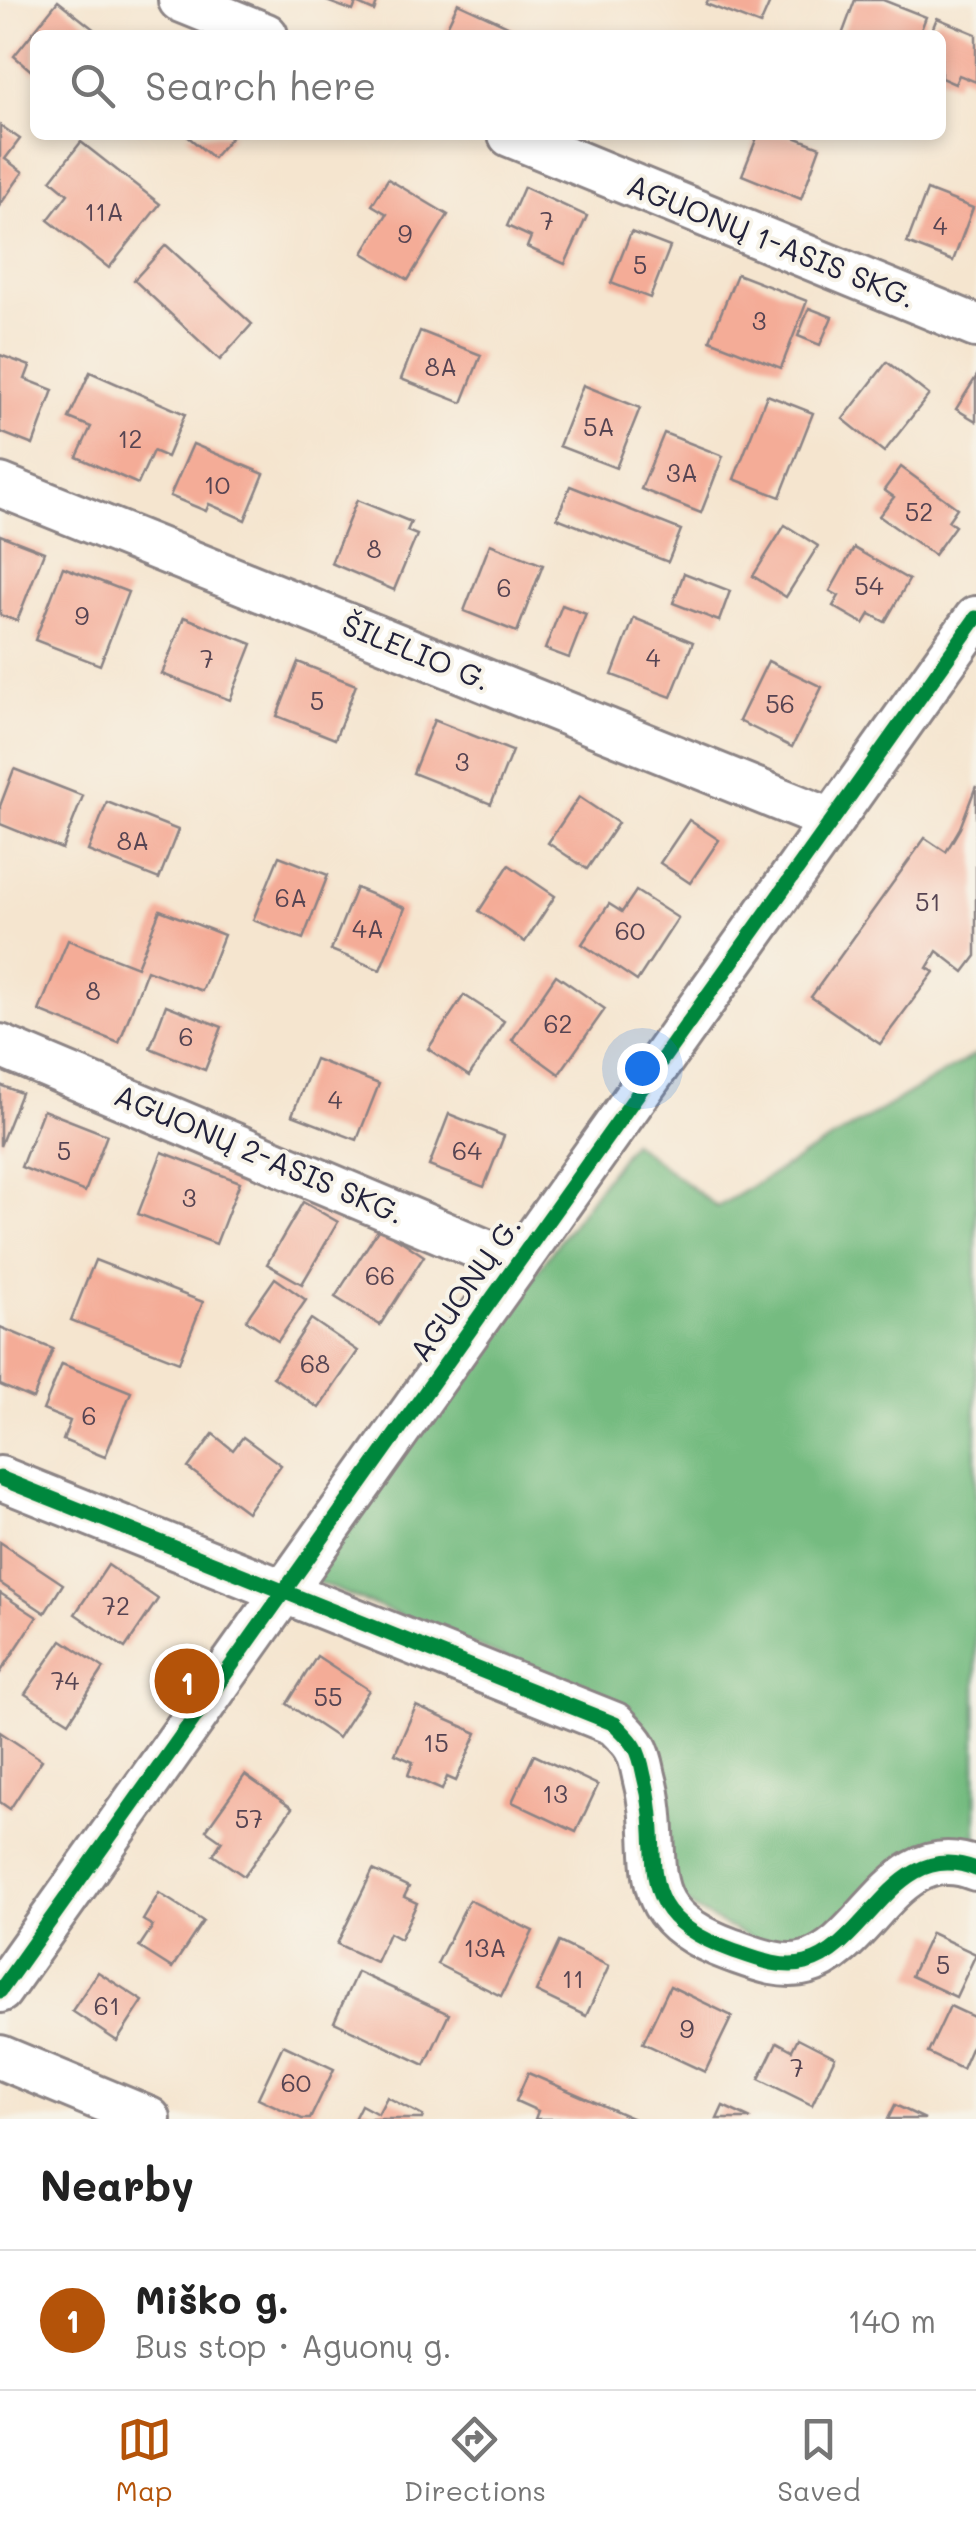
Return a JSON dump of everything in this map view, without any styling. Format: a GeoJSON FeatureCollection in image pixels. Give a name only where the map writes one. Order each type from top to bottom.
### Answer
{"type":"FeatureCollection","features":[{"type":"Feature","properties":{"kind":"street"},"geometry":{"type":"LineString","coordinates":[[180,0],[254,30]]}},
{"type":"Feature","properties":{"kind":"street","name":"AGUONŲ 1-ASIS SKG."},"geometry":{"type":"LineString","coordinates":[[522,140],[976,326]]}},
{"type":"Feature","properties":{"kind":"street","name":"ŠILELIO G."},"geometry":{"type":"LineString","coordinates":[[0,485],[831,820]]}},
{"type":"Feature","properties":{"kind":"street","name":"AGUONŲ G."},"geometry":{"type":"LineString","coordinates":[[0,1991],[975,621]]}},
{"type":"Feature","properties":{"kind":"street","name":"AGUONŲ 2-ASIS SKG."},"geometry":{"type":"LineString","coordinates":[[0,1046],[517,1264]]}},
{"type":"Feature","properties":{"kind":"street"},"geometry":{"type":"LineString","coordinates":[[0,1478],[615,1724],[637,1749],[652,1804],[652,1878],[664,1905],[689,1930],[726,1949],[768,1963],[806,1964],[842,1942],[898,1882],[929,1866],[957,1861],[976,1869]]}},
{"type":"Feature","properties":{"kind":"street"},"geometry":{"type":"LineString","coordinates":[[0,2057],[149,2119]]}},
{"type":"Feature","properties":{"kind":"green space"},"geometry":{"type":"Polygon","coordinates":[[[976,1054],[976,1852],[942,1839],[905,1853],[825,1937],[793,1947],[762,1944],[695,1910],[673,1890],[649,1745],[628,1707],[311,1580],[632,1142],[717,1207],[976,1054]]]}},
{"type":"Feature","properties":{"kind":"building"},"geometry":{"type":"Polygon","coordinates":[[[324,0],[378,0],[374,11],[356,3],[353,11],[324,0]]]}},
{"type":"Feature","properties":{"kind":"building"},"geometry":{"type":"Polygon","coordinates":[[[708,0],[771,0],[760,25],[706,4],[708,0]]]}},
{"type":"Feature","properties":{"kind":"building"},"geometry":{"type":"Polygon","coordinates":[[[855,0],[883,0],[926,17],[921,30],[844,30],[855,0]]]}},
{"type":"Feature","properties":{"kind":"building"},"geometry":{"type":"Polygon","coordinates":[[[58,1],[95,30],[35,30],[58,1]]]}},
{"type":"Feature","properties":{"kind":"building"},"geometry":{"type":"Polygon","coordinates":[[[458,3],[516,30],[445,30],[458,3]]]}},
{"type":"Feature","properties":{"kind":"building"},"geometry":{"type":"Polygon","coordinates":[[[937,18],[976,34],[976,82],[959,75],[955,84],[946,80],[946,30],[932,30],[937,18]]]}},
{"type":"Feature","properties":{"kind":"building"},"geometry":{"type":"Polygon","coordinates":[[[30,36],[30,70],[14,56],[30,36]]]}},
{"type":"Feature","properties":{"kind":"building"},"geometry":{"type":"Polygon","coordinates":[[[0,125],[20,139],[5,159],[23,172],[0,205],[0,125]]]}},
{"type":"Feature","properties":{"kind":"building"},"geometry":{"type":"Polygon","coordinates":[[[192,140],[229,140],[213,158],[192,140]]]}},
{"type":"Feature","properties":{"kind":"building"},"geometry":{"type":"Polygon","coordinates":[[[756,140],[802,140],[820,147],[801,199],[742,175],[756,140]]]}},
{"type":"Feature","properties":{"kind":"building"},"geometry":{"type":"Polygon","coordinates":[[[81,142],[160,204],[109,268],[48,220],[68,194],[51,180],[81,142]]]}},
{"type":"Feature","properties":{"kind":"building"},"geometry":{"type":"Polygon","coordinates":[[[388,179],[448,215],[408,280],[363,253],[387,214],[372,205],[388,179]]]}},
{"type":"Feature","properties":{"kind":"building"},"geometry":{"type":"Polygon","coordinates":[[[524,187],[587,216],[565,264],[527,247],[531,237],[507,226],[524,187]]]}},
{"type":"Feature","properties":{"kind":"building"},"geometry":{"type":"Polygon","coordinates":[[[927,190],[973,208],[953,261],[907,243],[927,190]]]}},
{"type":"Feature","properties":{"kind":"building"},"geometry":{"type":"Polygon","coordinates":[[[631,232],[670,247],[650,298],[611,283],[631,232]]]}},
{"type":"Feature","properties":{"kind":"building"},"geometry":{"type":"Polygon","coordinates":[[[166,245],[252,324],[220,360],[134,280],[166,245]]]}},
{"type":"Feature","properties":{"kind":"building"},"geometry":{"type":"Polygon","coordinates":[[[737,274],[807,301],[781,368],[710,340],[737,274]]]}},
{"type":"Feature","properties":{"kind":"building"},"geometry":{"type":"Polygon","coordinates":[[[809,308],[832,317],[820,345],[798,336],[809,308]]]}},
{"type":"Feature","properties":{"kind":"building"},"geometry":{"type":"Polygon","coordinates":[[[420,331],[481,355],[462,403],[401,379],[420,331]]]}},
{"type":"Feature","properties":{"kind":"building"},"geometry":{"type":"Polygon","coordinates":[[[0,355],[30,366],[25,379],[53,390],[33,445],[0,432],[0,355]]]}},
{"type":"Feature","properties":{"kind":"building"},"geometry":{"type":"Polygon","coordinates":[[[887,362],[929,395],[884,452],[843,419],[887,362]]]}},
{"type":"Feature","properties":{"kind":"building"},"geometry":{"type":"Polygon","coordinates":[[[90,372],[185,414],[167,457],[153,451],[138,484],[77,457],[91,427],[69,418],[90,372]]]}},
{"type":"Feature","properties":{"kind":"building"},"geometry":{"type":"Polygon","coordinates":[[[976,377],[976,421],[956,409],[976,377]]]}},
{"type":"Feature","properties":{"kind":"building"},"geometry":{"type":"Polygon","coordinates":[[[583,385],[640,408],[616,468],[559,446],[583,385]]]}},
{"type":"Feature","properties":{"kind":"building"},"geometry":{"type":"Polygon","coordinates":[[[767,395],[813,413],[780,497],[734,479],[767,395]]]}},
{"type":"Feature","properties":{"kind":"building"},"geometry":{"type":"Polygon","coordinates":[[[664,433],[723,456],[701,513],[641,489],[664,433]]]}},
{"type":"Feature","properties":{"kind":"building"},"geometry":{"type":"Polygon","coordinates":[[[193,444],[264,474],[245,520],[209,504],[206,511],[170,496],[193,444]]]}},
{"type":"Feature","properties":{"kind":"building"},"geometry":{"type":"Polygon","coordinates":[[[901,467],[957,508],[948,521],[955,526],[934,555],[879,516],[894,497],[884,490],[901,467]]]}},
{"type":"Feature","properties":{"kind":"building"},"geometry":{"type":"Polygon","coordinates":[[[570,486],[681,530],[668,562],[557,518],[570,486]]]}},
{"type":"Feature","properties":{"kind":"building"},"geometry":{"type":"Polygon","coordinates":[[[357,500],[411,522],[407,531],[417,535],[394,590],[331,563],[357,500]]]}},
{"type":"Feature","properties":{"kind":"building"},"geometry":{"type":"Polygon","coordinates":[[[785,525],[818,546],[786,597],[753,576],[785,525]]]}},
{"type":"Feature","properties":{"kind":"building"},"geometry":{"type":"Polygon","coordinates":[[[0,535],[44,552],[17,621],[0,615],[0,535]]]}},
{"type":"Feature","properties":{"kind":"building"},"geometry":{"type":"Polygon","coordinates":[[[490,544],[543,565],[517,632],[464,611],[490,544]]]}},
{"type":"Feature","properties":{"kind":"building"},"geometry":{"type":"Polygon","coordinates":[[[854,548],[909,580],[885,622],[870,614],[864,624],[833,606],[839,596],[830,591],[854,548]]]}},
{"type":"Feature","properties":{"kind":"building"},"geometry":{"type":"Polygon","coordinates":[[[63,567],[128,592],[100,665],[35,640],[63,567]]]}},
{"type":"Feature","properties":{"kind":"building"},"geometry":{"type":"Polygon","coordinates":[[[684,573],[730,591],[719,621],[673,603],[684,573]]]}},
{"type":"Feature","properties":{"kind":"building"},"geometry":{"type":"Polygon","coordinates":[[[562,605],[586,614],[569,658],[545,649],[562,605]]]}},
{"type":"Feature","properties":{"kind":"building"},"geometry":{"type":"Polygon","coordinates":[[[184,617],[252,644],[230,700],[162,674],[184,617]]]}},
{"type":"Feature","properties":{"kind":"building"},"geometry":{"type":"Polygon","coordinates":[[[634,618],[693,642],[671,697],[612,675],[634,618]]]}},
{"type":"Feature","properties":{"kind":"building"},"geometry":{"type":"Polygon","coordinates":[[[768,661],[822,687],[792,747],[739,721],[768,661]]]}},
{"type":"Feature","properties":{"kind":"building"},"geometry":{"type":"Polygon","coordinates":[[[298,662],[356,685],[335,739],[277,716],[298,662]]]}},
{"type":"Feature","properties":{"kind":"building"},"geometry":{"type":"Polygon","coordinates":[[[434,720],[512,751],[491,804],[413,773],[434,720]]]}},
{"type":"Feature","properties":{"kind":"building"},"geometry":{"type":"Polygon","coordinates":[[[14,769],[83,796],[62,849],[0,824],[0,806],[14,769]]]}},
{"type":"Feature","properties":{"kind":"building"},"geometry":{"type":"Polygon","coordinates":[[[976,786],[976,956],[964,972],[937,951],[927,968],[934,972],[880,1044],[811,997],[925,838],[946,852],[976,786]]]}},
{"type":"Feature","properties":{"kind":"building"},"geometry":{"type":"Polygon","coordinates":[[[579,797],[618,823],[587,869],[548,843],[579,797]]]}},
{"type":"Feature","properties":{"kind":"building"},"geometry":{"type":"Polygon","coordinates":[[[107,802],[178,830],[159,879],[88,851],[107,802]]]}},
{"type":"Feature","properties":{"kind":"building"},"geometry":{"type":"Polygon","coordinates":[[[689,820],[719,840],[690,883],[660,863],[689,820]]]}},
{"type":"Feature","properties":{"kind":"building"},"geometry":{"type":"Polygon","coordinates":[[[279,856],[328,875],[303,939],[253,920],[279,856]]]}},
{"type":"Feature","properties":{"kind":"building"},"geometry":{"type":"Polygon","coordinates":[[[509,865],[555,896],[525,942],[479,911],[509,865]]]}},
{"type":"Feature","properties":{"kind":"building"},"geometry":{"type":"Polygon","coordinates":[[[356,888],[405,908],[380,970],[331,950],[356,888]]]}},
{"type":"Feature","properties":{"kind":"building"},"geometry":{"type":"Polygon","coordinates":[[[636,891],[678,918],[637,981],[582,944],[609,904],[622,912],[636,891]]]}},
{"type":"Feature","properties":{"kind":"building"},"geometry":{"type":"Polygon","coordinates":[[[160,910],[224,935],[202,991],[147,970],[119,1043],[39,1011],[68,940],[137,967],[160,910]]]}},
{"type":"Feature","properties":{"kind":"building"},"geometry":{"type":"Polygon","coordinates":[[[556,975],[605,1009],[559,1074],[512,1040],[556,975]]]}},
{"type":"Feature","properties":{"kind":"building"},"geometry":{"type":"Polygon","coordinates":[[[464,995],[504,1021],[469,1076],[428,1049],[464,995]]]}},
{"type":"Feature","properties":{"kind":"building"},"geometry":{"type":"Polygon","coordinates":[[[166,1005],[222,1027],[205,1070],[150,1048],[166,1005]]]}},
{"type":"Feature","properties":{"kind":"building"},"geometry":{"type":"Polygon","coordinates":[[[315,1059],[379,1084],[357,1140],[292,1115],[315,1059]]]}},
{"type":"Feature","properties":{"kind":"building"},"geometry":{"type":"Polygon","coordinates":[[[0,1085],[21,1093],[0,1146],[0,1085]]]}},
{"type":"Feature","properties":{"kind":"building"},"geometry":{"type":"Polygon","coordinates":[[[43,1110],[107,1135],[85,1192],[21,1167],[43,1110]]]}},
{"type":"Feature","properties":{"kind":"building"},"geometry":{"type":"Polygon","coordinates":[[[449,1114],[504,1136],[484,1187],[429,1166],[449,1114]]]}},
{"type":"Feature","properties":{"kind":"building"},"geometry":{"type":"Polygon","coordinates":[[[162,1152],[240,1182],[216,1244],[138,1214],[162,1152]]]}},
{"type":"Feature","properties":{"kind":"building"},"geometry":{"type":"Polygon","coordinates":[[[303,1202],[338,1222],[302,1284],[267,1264],[303,1202]]]}},
{"type":"Feature","properties":{"kind":"building"},"geometry":{"type":"Polygon","coordinates":[[[380,1227],[424,1256],[380,1325],[335,1297],[380,1227]]]}},
{"type":"Feature","properties":{"kind":"building"},"geometry":{"type":"Polygon","coordinates":[[[95,1260],[203,1302],[179,1362],[71,1320],[95,1260]]]}},
{"type":"Feature","properties":{"kind":"building"},"geometry":{"type":"Polygon","coordinates":[[[275,1278],[306,1300],[278,1341],[246,1320],[275,1278]]]}},
{"type":"Feature","properties":{"kind":"building"},"geometry":{"type":"Polygon","coordinates":[[[311,1319],[358,1351],[319,1408],[273,1377],[311,1319]]]}},
{"type":"Feature","properties":{"kind":"building"},"geometry":{"type":"Polygon","coordinates":[[[0,1327],[53,1349],[33,1399],[0,1385],[0,1327]]]}},
{"type":"Feature","properties":{"kind":"building"},"geometry":{"type":"Polygon","coordinates":[[[62,1364],[131,1392],[105,1457],[63,1440],[70,1421],[43,1410],[62,1364]]]}},
{"type":"Feature","properties":{"kind":"building"},"geometry":{"type":"Polygon","coordinates":[[[213,1434],[233,1450],[243,1437],[281,1465],[247,1512],[188,1468],[213,1434]]]}},
{"type":"Feature","properties":{"kind":"building"},"geometry":{"type":"Polygon","coordinates":[[[0,1542],[63,1584],[45,1613],[0,1583],[0,1542]]]}},
{"type":"Feature","properties":{"kind":"building"},"geometry":{"type":"Polygon","coordinates":[[[108,1565],[158,1599],[125,1648],[75,1614],[108,1565]]]}},
{"type":"Feature","properties":{"kind":"building"},"geometry":{"type":"Polygon","coordinates":[[[0,1593],[37,1617],[0,1673],[0,1593]]]}},
{"type":"Feature","properties":{"kind":"building"},"geometry":{"type":"Polygon","coordinates":[[[62,1640],[104,1668],[69,1722],[25,1694],[62,1640]]]}},
{"type":"Feature","properties":{"kind":"building"},"geometry":{"type":"Polygon","coordinates":[[[317,1656],[369,1690],[338,1738],[287,1704],[317,1656]]]}},
{"type":"Feature","properties":{"kind":"building"},"geometry":{"type":"Polygon","coordinates":[[[416,1706],[477,1733],[456,1781],[447,1777],[442,1790],[408,1775],[413,1762],[395,1754],[416,1706]]]}},
{"type":"Feature","properties":{"kind":"building"},"geometry":{"type":"Polygon","coordinates":[[[0,1732],[42,1760],[10,1809],[0,1802],[0,1732]]]}},
{"type":"Feature","properties":{"kind":"building"},"geometry":{"type":"Polygon","coordinates":[[[534,1755],[598,1785],[576,1832],[512,1802],[534,1755]]]}},
{"type":"Feature","properties":{"kind":"building"},"geometry":{"type":"Polygon","coordinates":[[[245,1775],[292,1808],[244,1876],[213,1855],[222,1841],[206,1830],[245,1775]]]}},
{"type":"Feature","properties":{"kind":"building"},"geometry":{"type":"Polygon","coordinates":[[[373,1870],[409,1887],[404,1897],[417,1903],[400,1939],[389,1933],[376,1962],[337,1944],[373,1870]]]}},
{"type":"Feature","properties":{"kind":"building"},"geometry":{"type":"Polygon","coordinates":[[[159,1893],[203,1921],[172,1968],[139,1947],[153,1926],[143,1920],[159,1893]]]}},
{"type":"Feature","properties":{"kind":"building"},"geometry":{"type":"Polygon","coordinates":[[[469,1900],[533,1931],[501,1996],[437,1964],[469,1900]]]}},
{"type":"Feature","properties":{"kind":"building"},"geometry":{"type":"Polygon","coordinates":[[[931,1933],[976,1954],[956,1997],[911,1976],[931,1933]]]}},
{"type":"Feature","properties":{"kind":"building"},"geometry":{"type":"Polygon","coordinates":[[[559,1942],[609,1966],[586,2016],[536,1992],[559,1942]]]}},
{"type":"Feature","properties":{"kind":"building"},"geometry":{"type":"Polygon","coordinates":[[[98,1972],[143,2001],[117,2041],[72,2011],[98,1972]]]}},
{"type":"Feature","properties":{"kind":"building"},"geometry":{"type":"Polygon","coordinates":[[[357,1972],[449,2014],[425,2065],[334,2022],[357,1972]]]}},
{"type":"Feature","properties":{"kind":"building"},"geometry":{"type":"Polygon","coordinates":[[[670,1986],[732,2016],[705,2072],[643,2043],[670,1986]]]}},
{"type":"Feature","properties":{"kind":"building"},"geometry":{"type":"Polygon","coordinates":[[[950,2006],[976,2018],[976,2037],[962,2069],[928,2053],[950,2006]]]}},
{"type":"Feature","properties":{"kind":"building"},"geometry":{"type":"Polygon","coordinates":[[[798,2038],[835,2057],[812,2105],[759,2079],[777,2042],[792,2050],[798,2038]]]}},
{"type":"Feature","properties":{"kind":"building"},"geometry":{"type":"Polygon","coordinates":[[[283,2045],[334,2069],[310,2119],[258,2098],[283,2045]]]}},
{"type":"Feature","properties":{"kind":"building"},"geometry":{"type":"Polygon","coordinates":[[[528,2073],[634,2119],[535,2119],[538,2111],[516,2101],[528,2073]]]}},
{"type":"Feature","properties":{"kind":"building"},"geometry":{"type":"Polygon","coordinates":[[[387,2097],[423,2116],[422,2119],[354,2119],[361,2105],[378,2114],[387,2097]]]}},
{"type":"Feature","properties":{"kind":"building"},"geometry":{"type":"Polygon","coordinates":[[[895,2105],[925,2119],[888,2119],[895,2105]]]}},
{"type":"Feature","properties":{"kind":"building"},"geometry":{"type":"Polygon","coordinates":[[[723,2106],[751,2119],[717,2119],[723,2106]]]}},
{"type":"Feature","properties":{"kind":"cycle path"},"geometry":{"type":"LineString","coordinates":[[0,1991],[976,618]]}},
{"type":"Feature","properties":{"kind":"cycle path"},"geometry":{"type":"LineString","coordinates":[[0,1478],[615,1724],[633,1744],[641,1761],[662,1900],[675,1918],[697,1935],[731,1950],[778,1964],[806,1963],[828,1953],[903,1880],[924,1868],[948,1863],[976,1869]]}},
{"type":"Feature","properties":{"kind":"place","name":"Miško g."},"geometry":{"type":"Point","coordinates":[187,1681]}}]}
